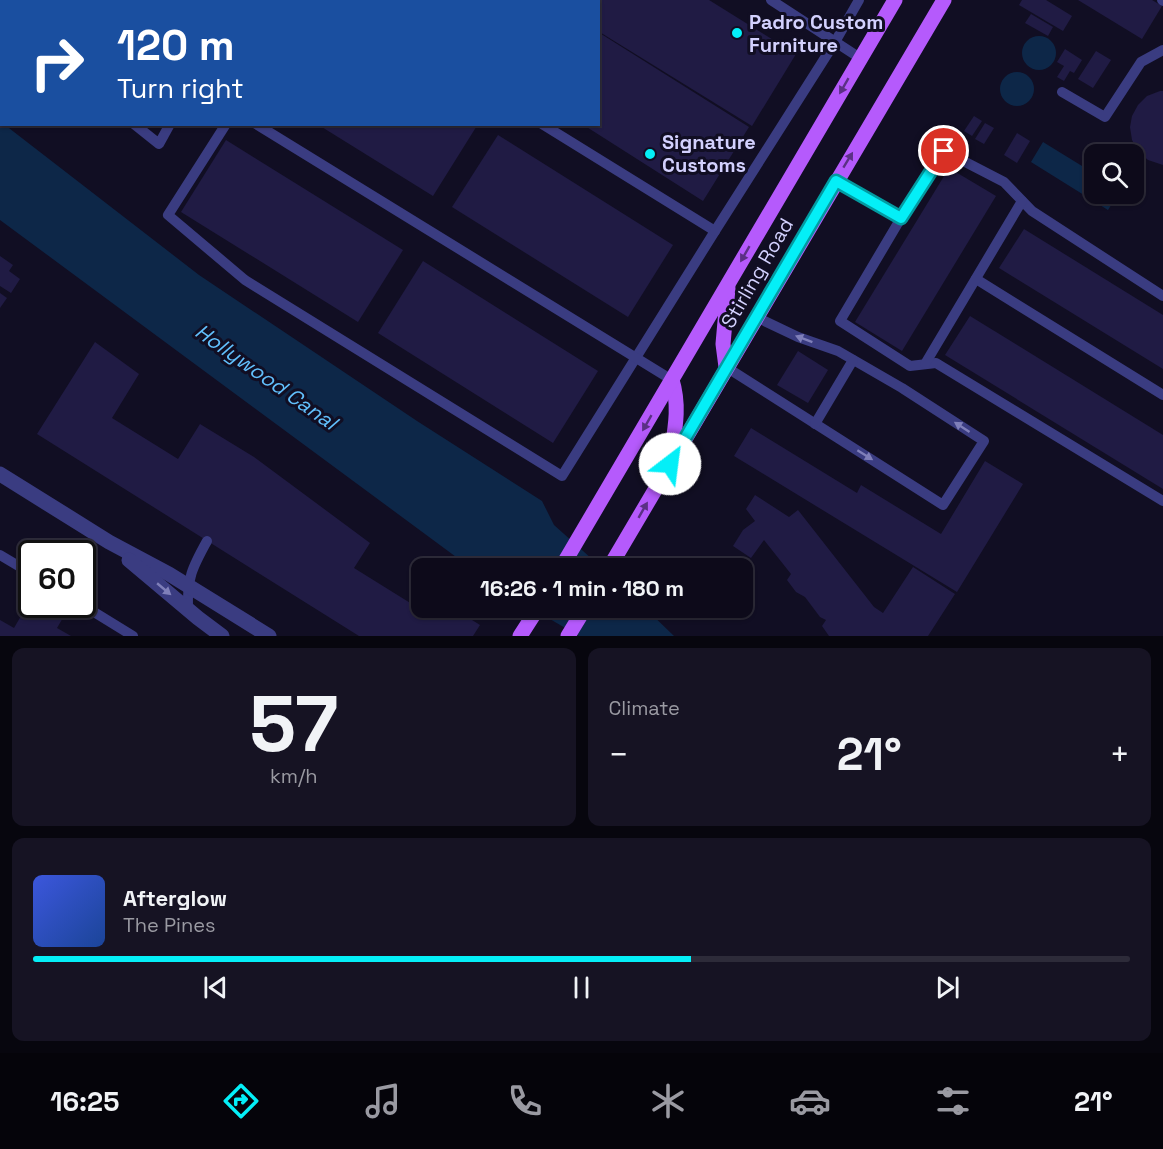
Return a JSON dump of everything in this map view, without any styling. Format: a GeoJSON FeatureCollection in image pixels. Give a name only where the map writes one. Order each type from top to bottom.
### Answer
{"type":"FeatureCollection","features":[{"type":"Feature","properties":{"kind":"main road","name":"Stirling Road"},"geometry":{"type":"LineString","coordinates":[[567,558],[895,0]]}},
{"type":"Feature","properties":{"kind":"main road","name":"Stirling Road"},"geometry":{"type":"LineString","coordinates":[[614,558],[944,0]]}},
{"type":"Feature","properties":{"kind":"main road"},"geometry":{"type":"LineString","coordinates":[[726,367],[723,344],[729,282]]}},
{"type":"Feature","properties":{"kind":"main road"},"geometry":{"type":"LineString","coordinates":[[670,464],[677,420],[677,395],[672,380]]}},
{"type":"Feature","properties":{"kind":"main road"},"geometry":{"type":"LineString","coordinates":[[520,636],[532,618]]}},
{"type":"Feature","properties":{"kind":"main road"},"geometry":{"type":"LineString","coordinates":[[568,636],[579,618]]}},
{"type":"Feature","properties":{"kind":"street"},"geometry":{"type":"LineString","coordinates":[[0,474],[109,542],[187,585],[268,636]]}},
{"type":"Feature","properties":{"kind":"street"},"geometry":{"type":"LineString","coordinates":[[109,542],[222,636]]}},
{"type":"Feature","properties":{"kind":"lane"},"geometry":{"type":"LineString","coordinates":[[771,0],[860,58]]}},
{"type":"Feature","properties":{"kind":"lane"},"geometry":{"type":"LineString","coordinates":[[225,126],[168,215],[246,280],[562,476],[836,42],[859,0]]}},
{"type":"Feature","properties":{"kind":"lane"},"geometry":{"type":"LineString","coordinates":[[1062,93],[1105,117],[1141,62],[1163,50]]}},
{"type":"Feature","properties":{"kind":"lane"},"geometry":{"type":"LineString","coordinates":[[136,126],[159,144],[169,126]]}},
{"type":"Feature","properties":{"kind":"lane"},"geometry":{"type":"LineString","coordinates":[[259,126],[672,380]]}},
{"type":"Feature","properties":{"kind":"lane"},"geometry":{"type":"LineString","coordinates":[[545,126],[715,231]]}},
{"type":"Feature","properties":{"kind":"lane"},"geometry":{"type":"LineString","coordinates":[[1163,296],[1032,211],[1004,182],[944,151],[840,321],[910,366],[936,363],[1163,501]]}},
{"type":"Feature","properties":{"kind":"lane"},"geometry":{"type":"LineString","coordinates":[[836,181],[901,218]]}},
{"type":"Feature","properties":{"kind":"lane"},"geometry":{"type":"LineString","coordinates":[[925,364],[1022,201]]}},
{"type":"Feature","properties":{"kind":"lane"},"geometry":{"type":"LineString","coordinates":[[976,279],[1163,395]]}},
{"type":"Feature","properties":{"kind":"lane"},"geometry":{"type":"LineString","coordinates":[[726,367],[943,505],[984,441],[902,388],[838,351],[798,337],[756,316]]}},
{"type":"Feature","properties":{"kind":"lane"},"geometry":{"type":"LineString","coordinates":[[815,423],[853,360]]}},
{"type":"Feature","properties":{"kind":"lane"},"geometry":{"type":"LineString","coordinates":[[188,609],[187,585],[195,562],[207,540]]}},
{"type":"Feature","properties":{"kind":"lane"},"geometry":{"type":"LineString","coordinates":[[0,555],[18,566]]}},
{"type":"Feature","properties":{"kind":"lane"},"geometry":{"type":"LineString","coordinates":[[96,613],[133,636]]}},
{"type":"Feature","properties":{"kind":"water"},"geometry":{"type":"Polygon","coordinates":[[[1039,36],[1051,41],[1056,53],[1051,65],[1039,70],[1027,65],[1022,53],[1027,41],[1039,36]]]}},
{"type":"Feature","properties":{"kind":"water"},"geometry":{"type":"Polygon","coordinates":[[[1017,72],[1029,77],[1034,89],[1029,101],[1017,106],[1005,101],[1000,89],[1005,77],[1017,72]]]}},
{"type":"Feature","properties":{"kind":"water","name":"Hollywood Canal"},"geometry":{"type":"Polygon","coordinates":[[[0,126],[6,126],[199,275],[417,421],[542,501],[554,525],[591,558],[457,558],[0,220],[0,126]]]}},
{"type":"Feature","properties":{"kind":"water"},"geometry":{"type":"Polygon","coordinates":[[[1043,142],[1084,167],[1084,195],[1031,162],[1043,142]]]}},
{"type":"Feature","properties":{"kind":"water"},"geometry":{"type":"Polygon","coordinates":[[[1098,204],[1112,204],[1108,210],[1098,204]]]}},
{"type":"Feature","properties":{"kind":"water"},"geometry":{"type":"Polygon","coordinates":[[[548,618],[655,618],[674,636],[579,636],[548,618]]]}},
{"type":"Feature","properties":{"kind":"building"},"geometry":{"type":"Polygon","coordinates":[[[600,0],[709,0],[796,54],[752,126],[600,32],[600,0]]]}},
{"type":"Feature","properties":{"kind":"building"},"geometry":{"type":"Polygon","coordinates":[[[1022,0],[1046,0],[1072,16],[1063,31],[1019,5],[1022,0]]]}},
{"type":"Feature","properties":{"kind":"building"},"geometry":{"type":"Polygon","coordinates":[[[1078,0],[1152,0],[1162,6],[1142,39],[1078,0]]]}},
{"type":"Feature","properties":{"kind":"building"},"geometry":{"type":"Polygon","coordinates":[[[1031,14],[1053,27],[1048,36],[1025,23],[1031,14]]]}},
{"type":"Feature","properties":{"kind":"building"},"geometry":{"type":"Polygon","coordinates":[[[600,33],[749,127],[703,201],[585,126],[600,126],[600,33]]]}},
{"type":"Feature","properties":{"kind":"building"},"geometry":{"type":"Polygon","coordinates":[[[1065,49],[1082,60],[1074,73],[1070,71],[1064,81],[1057,77],[1064,66],[1057,62],[1065,49]]]}},
{"type":"Feature","properties":{"kind":"building"},"geometry":{"type":"Polygon","coordinates":[[[1096,51],[1111,60],[1093,88],[1078,79],[1096,51]]]}},
{"type":"Feature","properties":{"kind":"building"},"geometry":{"type":"Polygon","coordinates":[[[1163,91],[1163,165],[1148,160],[1144,156],[1144,144],[1134,144],[1132,140],[1130,127],[1132,116],[1147,96],[1163,91]]]}},
{"type":"Feature","properties":{"kind":"building"},"geometry":{"type":"Polygon","coordinates":[[[974,116],[982,121],[972,136],[964,131],[974,116]]]}},
{"type":"Feature","properties":{"kind":"building"},"geometry":{"type":"Polygon","coordinates":[[[985,123],[994,128],[984,144],[975,139],[985,123]]]}},
{"type":"Feature","properties":{"kind":"building"},"geometry":{"type":"Polygon","coordinates":[[[320,126],[477,126],[433,196],[320,126]]]}},
{"type":"Feature","properties":{"kind":"building"},"geometry":{"type":"Polygon","coordinates":[[[1017,133],[1030,141],[1017,163],[1004,155],[1017,133]]]}},
{"type":"Feature","properties":{"kind":"building"},"geometry":{"type":"Polygon","coordinates":[[[498,135],[673,245],[628,317],[452,207],[498,135]]]}},
{"type":"Feature","properties":{"kind":"building"},"geometry":{"type":"Polygon","coordinates":[[[226,140],[403,250],[358,322],[181,212],[226,140]]]}},
{"type":"Feature","properties":{"kind":"building"},"geometry":{"type":"Polygon","coordinates":[[[949,168],[996,196],[902,351],[855,322],[949,168]]]}},
{"type":"Feature","properties":{"kind":"building"},"geometry":{"type":"Polygon","coordinates":[[[1024,229],[1163,315],[1163,369],[999,268],[1024,229]]]}},
{"type":"Feature","properties":{"kind":"building"},"geometry":{"type":"Polygon","coordinates":[[[0,256],[13,265],[9,271],[20,279],[11,293],[0,286],[0,256]]]}},
{"type":"Feature","properties":{"kind":"building"},"geometry":{"type":"Polygon","coordinates":[[[423,261],[598,371],[553,443],[378,333],[423,261]]]}},
{"type":"Feature","properties":{"kind":"building"},"geometry":{"type":"Polygon","coordinates":[[[0,293],[7,298],[0,308],[0,293]]]}},
{"type":"Feature","properties":{"kind":"building"},"geometry":{"type":"Polygon","coordinates":[[[970,316],[1163,435],[1163,489],[945,355],[970,316]]]}},
{"type":"Feature","properties":{"kind":"building"},"geometry":{"type":"Polygon","coordinates":[[[95,342],[139,374],[112,418],[178,459],[200,424],[254,457],[370,543],[354,568],[411,603],[411,618],[469,618],[480,625],[473,636],[359,636],[37,434],[95,342]]]}},
{"type":"Feature","properties":{"kind":"building"},"geometry":{"type":"Polygon","coordinates":[[[798,351],[828,370],[808,403],[777,385],[798,351]]]}},
{"type":"Feature","properties":{"kind":"building"},"geometry":{"type":"Polygon","coordinates":[[[751,428],[857,493],[861,485],[941,534],[985,461],[1023,484],[957,592],[734,456],[751,428]]]}},
{"type":"Feature","properties":{"kind":"building"},"geometry":{"type":"Polygon","coordinates":[[[755,495],[789,517],[798,510],[874,607],[883,613],[913,567],[955,594],[928,636],[829,636],[822,626],[826,620],[820,617],[805,597],[796,592],[787,580],[791,574],[764,540],[751,558],[733,546],[743,530],[755,521],[746,509],[755,495]]]}},
{"type":"Feature","properties":{"kind":"building"},"geometry":{"type":"Polygon","coordinates":[[[20,618],[63,618],[57,628],[71,636],[0,636],[0,620],[14,628],[20,618]]]}},
{"type":"Feature","properties":{"kind":"place","name":"Padro Custom Furniture"},"geometry":{"type":"Point","coordinates":[737,33]}},
{"type":"Feature","properties":{"kind":"place","name":"Signature Customs"},"geometry":{"type":"Point","coordinates":[650,154]}},
{"type":"Feature","properties":{"kind":"route"},"geometry":{"type":"LineString","coordinates":[[670,464],[836,181],[901,218],[944,151]]}}]}
